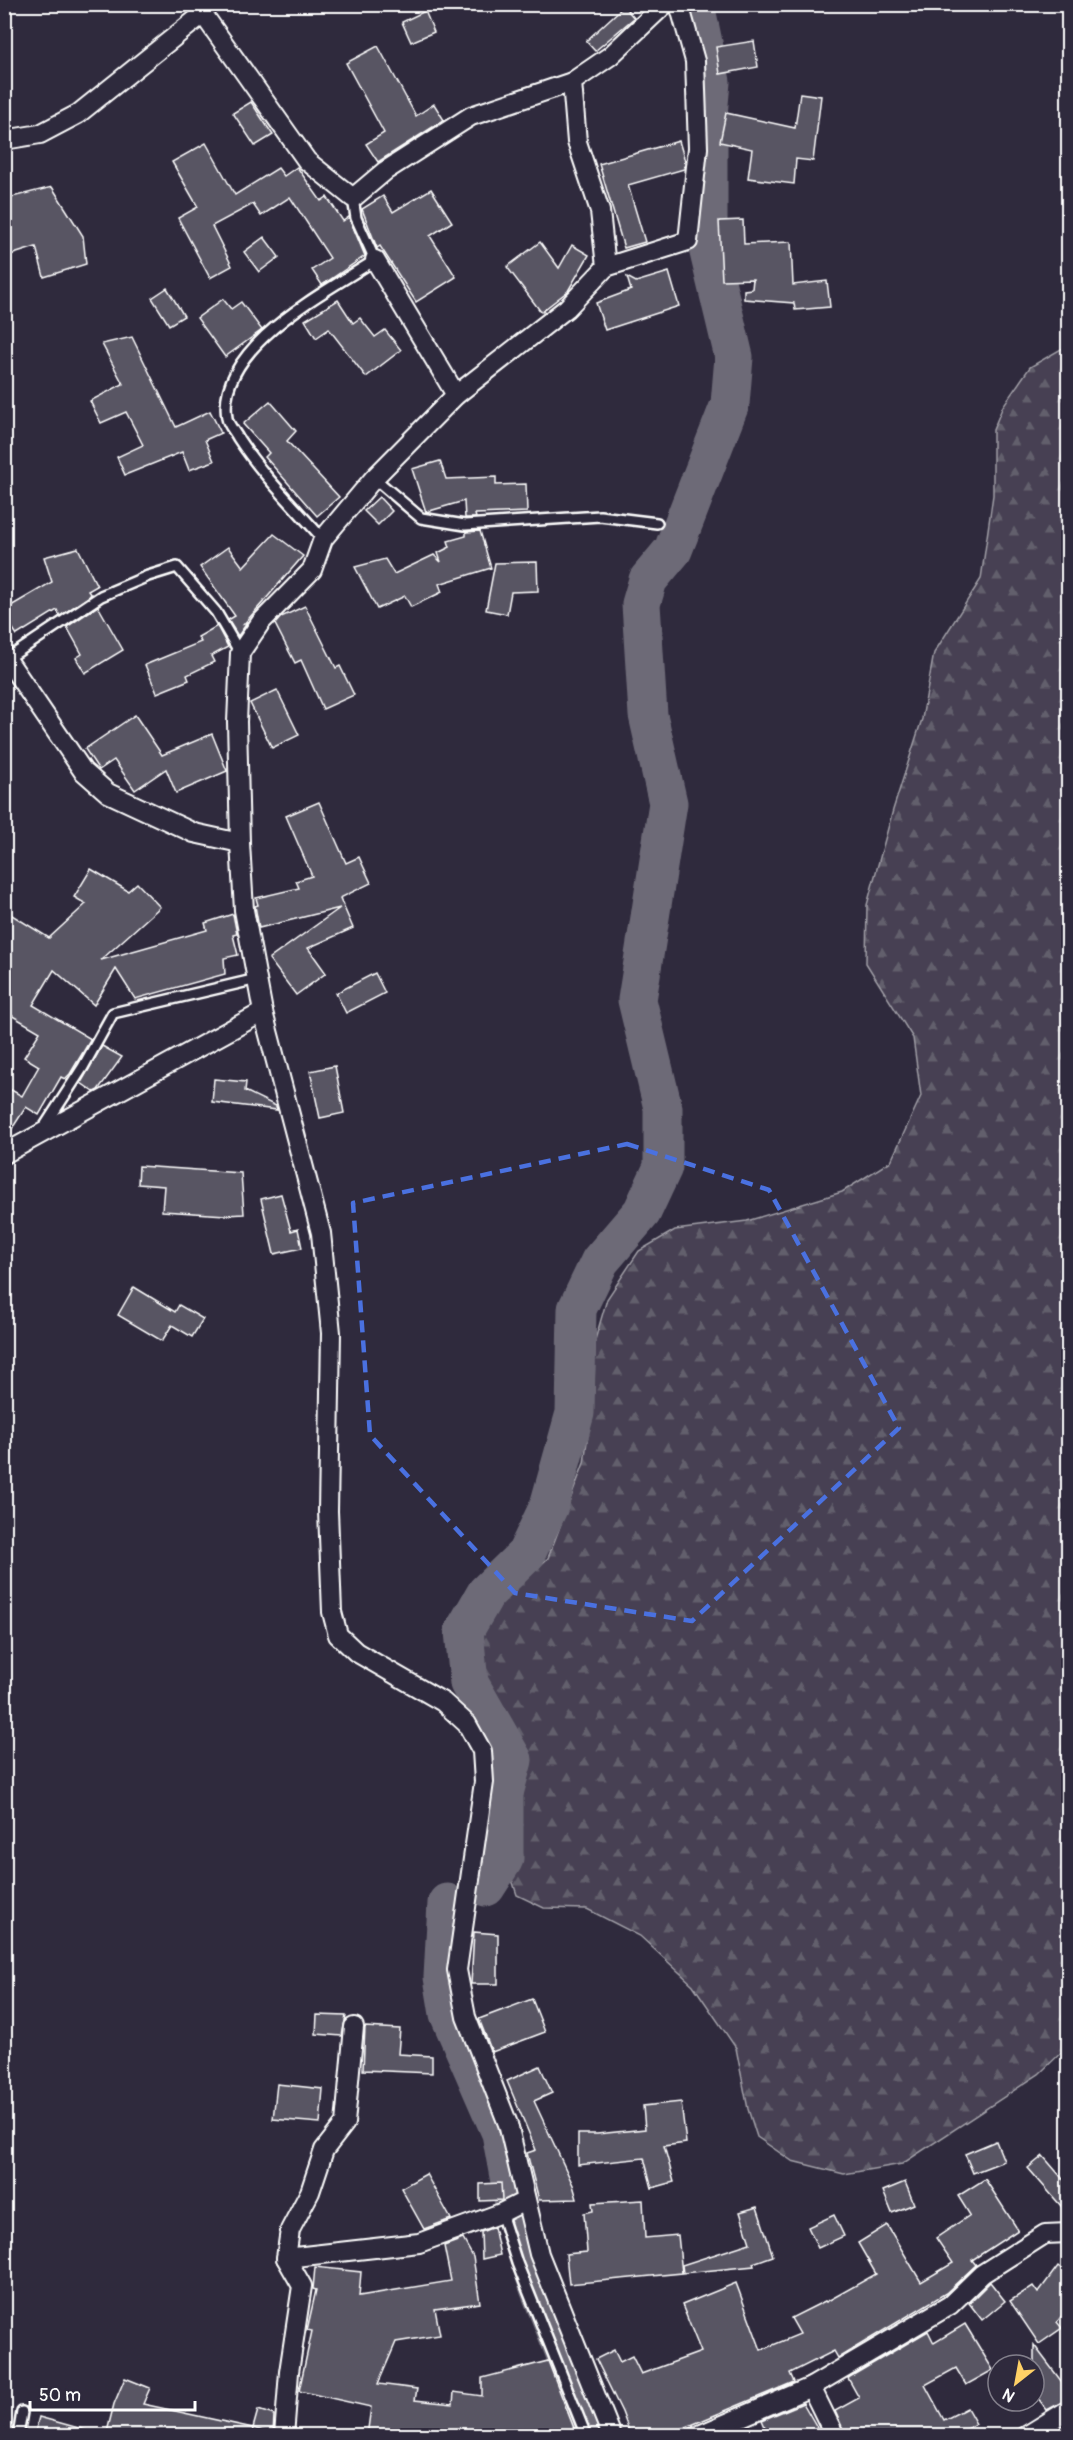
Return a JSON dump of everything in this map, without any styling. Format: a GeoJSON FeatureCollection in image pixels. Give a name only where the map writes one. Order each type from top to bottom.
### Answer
{"type":"FeatureCollection","features":[{"type":"Feature","properties":{"kind":"street"},"geometry":{"type":"LineString","coordinates":[[4,141],[40,135],[78,114],[203,14],[307,161],[353,198],[385,171],[471,116],[572,82],[610,56],[665,4]]}},
{"type":"Feature","properties":{"kind":"street"},"geometry":{"type":"LineString","coordinates":[[612,2436],[539,2254],[524,2201],[508,2124],[466,2018],[457,1970],[484,1782],[482,1751],[467,1724],[443,1702],[356,1652],[338,1635],[332,1612],[328,1511],[331,1333],[321,1233],[263,1012],[244,909],[237,722],[240,653],[261,622],[312,570],[323,539],[374,478],[456,395],[567,308],[606,267],[688,241],[698,148],[695,61],[679,4]]}},
{"type":"Feature","properties":{"kind":"street"},"geometry":{"type":"LineString","coordinates":[[572,82],[577,142],[600,211],[606,267]]}},
{"type":"Feature","properties":{"kind":"street"},"geometry":{"type":"LineString","coordinates":[[375,260],[456,395]]}},
{"type":"Feature","properties":{"kind":"street"},"geometry":{"type":"LineString","coordinates":[[6,657],[83,771],[108,792],[194,833],[240,843]]}},
{"type":"Feature","properties":{"kind":"street"},"geometry":{"type":"LineString","coordinates":[[4,1154],[263,1012]]}},
{"type":"Feature","properties":{"kind":"street"},"geometry":{"type":"LineString","coordinates":[[284,2436],[289,2372],[302,2286],[286,2258],[290,2230],[310,2192],[324,2150],[345,2123],[354,2027]]}},
{"type":"Feature","properties":{"kind":"street"},"geometry":{"type":"LineString","coordinates":[[286,2258],[419,2243],[501,2214],[524,2201]]}},
{"type":"Feature","properties":{"kind":"street"},"geometry":{"type":"LineString","coordinates":[[697,2436],[811,2387],[950,2305],[982,2274],[1045,2235],[1068,2234]]}},
{"type":"Feature","properties":{"kind":"street"},"geometry":{"type":"LineString","coordinates":[[811,2387],[835,2436]]}},
{"type":"Feature","properties":{"kind":"street"},"geometry":{"type":"LineString","coordinates":[[1026,2436],[1068,2410]]}},
{"type":"Feature","properties":{"kind":"lane"},"geometry":{"type":"LineString","coordinates":[[323,539],[253,461],[227,420],[227,394],[242,361],[271,328],[375,260],[356,218],[353,198]]}},
{"type":"Feature","properties":{"kind":"lane"},"geometry":{"type":"LineString","coordinates":[[374,478],[422,518],[465,525],[600,516],[657,524]]}},
{"type":"Feature","properties":{"kind":"lane"},"geometry":{"type":"LineString","coordinates":[[6,657],[101,596],[148,576],[177,567],[216,612],[240,653]]}},
{"type":"Feature","properties":{"kind":"lane"},"geometry":{"type":"LineString","coordinates":[[38,1136],[83,1067],[113,1013],[257,979]]}},
{"type":"Feature","properties":{"kind":"lane"},"geometry":{"type":"LineString","coordinates":[[501,2214],[517,2263],[583,2428],[584,2436]]}},
{"type":"Feature","properties":{"kind":"lane"},"geometry":{"type":"LineString","coordinates":[[18,2436],[22,2412]]}},
{"type":"Feature","properties":{"kind":"highlighted area"},"geometry":{"type":"Polygon","coordinates":[[[627,1144],[769,1190],[899,1428],[692,1621],[515,1593],[370,1435],[353,1203],[627,1144]]]}},
{"type":"Feature","properties":{"kind":"green space"},"geometry":{"type":"Polygon","coordinates":[[[1068,345],[1068,2046],[1039,2074],[902,2164],[844,2174],[792,2161],[757,2137],[748,2109],[736,2048],[693,1985],[640,1936],[587,1909],[544,1908],[517,1895],[509,1870],[517,1824],[518,1796],[526,1763],[484,1676],[475,1637],[497,1603],[548,1558],[584,1463],[594,1391],[595,1340],[607,1299],[639,1251],[675,1230],[747,1221],[842,1192],[891,1161],[921,1096],[913,1038],[866,963],[867,905],[893,810],[922,719],[934,653],[981,579],[993,495],[993,430],[1003,406],[1030,367],[1068,345]]]}},
{"type":"Feature","properties":{"kind":"building"},"geometry":{"type":"Polygon","coordinates":[[[624,6],[634,18],[595,51],[586,41],[624,6]]]}},
{"type":"Feature","properties":{"kind":"building"},"geometry":{"type":"Polygon","coordinates":[[[425,11],[434,32],[411,42],[402,22],[425,11]]]}},
{"type":"Feature","properties":{"kind":"building"},"geometry":{"type":"Polygon","coordinates":[[[754,41],[758,67],[720,74],[716,47],[754,41]]]}},
{"type":"Feature","properties":{"kind":"building"},"geometry":{"type":"Polygon","coordinates":[[[378,46],[416,116],[434,104],[444,120],[378,162],[366,144],[384,133],[346,63],[378,46]]]}},
{"type":"Feature","properties":{"kind":"building"},"geometry":{"type":"Polygon","coordinates":[[[800,93],[821,96],[813,161],[796,159],[794,184],[748,178],[752,149],[720,142],[726,113],[795,128],[800,93]]]}},
{"type":"Feature","properties":{"kind":"building"},"geometry":{"type":"Polygon","coordinates":[[[251,102],[273,135],[255,146],[233,113],[251,102]]]}},
{"type":"Feature","properties":{"kind":"building"},"geometry":{"type":"Polygon","coordinates":[[[679,141],[685,161],[684,169],[628,185],[645,242],[624,248],[599,164],[679,141]]]}},
{"type":"Feature","properties":{"kind":"building"},"geometry":{"type":"Polygon","coordinates":[[[206,143],[235,195],[278,168],[284,176],[297,167],[321,201],[327,197],[343,221],[349,217],[365,256],[322,285],[312,270],[330,258],[290,197],[261,216],[253,204],[212,226],[232,266],[210,278],[178,218],[198,207],[172,162],[206,143]]]}},
{"type":"Feature","properties":{"kind":"building"},"geometry":{"type":"Polygon","coordinates":[[[52,187],[83,236],[86,264],[44,277],[36,247],[4,257],[4,199],[52,187]]]}},
{"type":"Feature","properties":{"kind":"building"},"geometry":{"type":"Polygon","coordinates":[[[431,189],[452,222],[430,236],[456,277],[416,302],[380,246],[377,248],[362,209],[383,196],[393,212],[431,189]]]}},
{"type":"Feature","properties":{"kind":"building"},"geometry":{"type":"Polygon","coordinates":[[[743,220],[744,244],[791,242],[793,285],[827,281],[830,307],[795,310],[794,303],[744,299],[744,290],[752,289],[753,279],[722,280],[719,221],[743,220]]]}},
{"type":"Feature","properties":{"kind":"building"},"geometry":{"type":"Polygon","coordinates":[[[264,237],[279,257],[259,272],[244,252],[264,237]]]}},
{"type":"Feature","properties":{"kind":"building"},"geometry":{"type":"Polygon","coordinates":[[[540,242],[559,268],[572,245],[589,255],[568,291],[541,312],[507,267],[540,242]]]}},
{"type":"Feature","properties":{"kind":"building"},"geometry":{"type":"Polygon","coordinates":[[[669,272],[679,306],[605,330],[596,303],[631,290],[627,277],[636,282],[669,272]]]}},
{"type":"Feature","properties":{"kind":"building"},"geometry":{"type":"Polygon","coordinates":[[[167,288],[184,316],[169,325],[152,298],[167,288]]]}},
{"type":"Feature","properties":{"kind":"building"},"geometry":{"type":"Polygon","coordinates":[[[223,299],[231,309],[241,302],[262,330],[225,357],[197,318],[223,299]]]}},
{"type":"Feature","properties":{"kind":"building"},"geometry":{"type":"Polygon","coordinates":[[[338,300],[353,323],[360,318],[375,337],[385,330],[401,350],[366,377],[329,329],[316,338],[305,320],[338,300]]]}},
{"type":"Feature","properties":{"kind":"building"},"geometry":{"type":"Polygon","coordinates":[[[132,337],[176,427],[210,411],[221,433],[205,440],[214,461],[189,470],[182,452],[125,475],[117,457],[143,445],[126,412],[101,423],[90,401],[123,384],[102,344],[132,337]]]}},
{"type":"Feature","properties":{"kind":"building"},"geometry":{"type":"Polygon","coordinates":[[[270,401],[296,431],[287,441],[339,497],[317,516],[265,457],[269,453],[243,424],[270,401]]]}},
{"type":"Feature","properties":{"kind":"building"},"geometry":{"type":"Polygon","coordinates":[[[440,461],[446,479],[496,477],[496,485],[526,484],[527,512],[475,514],[476,518],[465,518],[464,501],[426,512],[412,469],[440,461]]]}},
{"type":"Feature","properties":{"kind":"building"},"geometry":{"type":"Polygon","coordinates":[[[379,497],[392,511],[378,525],[364,511],[379,497]]]}},
{"type":"Feature","properties":{"kind":"building"},"geometry":{"type":"Polygon","coordinates":[[[480,531],[491,568],[439,584],[442,592],[411,607],[405,596],[377,609],[355,567],[385,559],[394,574],[434,555],[441,562],[438,553],[450,547],[448,541],[466,536],[466,532],[480,531]]]}},
{"type":"Feature","properties":{"kind":"building"},"geometry":{"type":"Polygon","coordinates":[[[274,534],[303,556],[244,624],[247,623],[238,636],[228,620],[235,616],[200,567],[228,547],[243,567],[274,534]]]}},
{"type":"Feature","properties":{"kind":"building"},"geometry":{"type":"Polygon","coordinates":[[[78,548],[97,586],[88,591],[91,595],[60,616],[57,610],[17,635],[4,615],[4,610],[52,582],[44,557],[78,548]]]}},
{"type":"Feature","properties":{"kind":"building"},"geometry":{"type":"Polygon","coordinates":[[[537,562],[538,591],[511,592],[507,614],[486,610],[495,563],[537,562]]]}},
{"type":"Feature","properties":{"kind":"building"},"geometry":{"type":"Polygon","coordinates":[[[98,606],[123,650],[85,673],[76,658],[82,654],[67,627],[98,606]]]}},
{"type":"Feature","properties":{"kind":"building"},"geometry":{"type":"Polygon","coordinates":[[[305,606],[336,668],[340,666],[354,695],[323,709],[301,660],[295,663],[275,624],[281,617],[305,606]]]}},
{"type":"Feature","properties":{"kind":"building"},"geometry":{"type":"Polygon","coordinates":[[[217,626],[228,647],[211,656],[214,662],[187,675],[189,680],[157,693],[145,665],[201,642],[198,637],[217,626]]]}},
{"type":"Feature","properties":{"kind":"building"},"geometry":{"type":"Polygon","coordinates":[[[277,690],[299,735],[272,748],[250,703],[277,690]]]}},
{"type":"Feature","properties":{"kind":"building"},"geometry":{"type":"Polygon","coordinates":[[[135,715],[162,755],[212,734],[227,771],[176,793],[166,769],[135,790],[114,760],[99,770],[85,749],[135,715]]]}},
{"type":"Feature","properties":{"kind":"building"},"geometry":{"type":"Polygon","coordinates":[[[319,802],[346,863],[359,857],[371,883],[340,898],[353,928],[308,948],[326,973],[296,995],[269,959],[340,908],[259,928],[255,906],[258,905],[256,898],[299,888],[296,881],[312,876],[286,816],[319,802]]]}},
{"type":"Feature","properties":{"kind":"building"},"geometry":{"type":"Polygon","coordinates":[[[91,869],[128,891],[137,883],[160,907],[101,960],[207,930],[205,923],[233,914],[237,934],[233,935],[238,955],[224,958],[225,974],[135,999],[116,969],[94,1005],[54,970],[33,1005],[91,1039],[70,1074],[65,1079],[61,1077],[39,1115],[26,1107],[4,1141],[4,1086],[22,1096],[39,1066],[24,1057],[40,1032],[4,1011],[4,910],[49,938],[86,904],[74,897],[91,869]]]}},
{"type":"Feature","properties":{"kind":"building"},"geometry":{"type":"Polygon","coordinates":[[[375,973],[385,993],[346,1013],[336,993],[375,973]]]}},
{"type":"Feature","properties":{"kind":"building"},"geometry":{"type":"Polygon","coordinates":[[[102,1046],[122,1057],[98,1090],[94,1092],[81,1083],[102,1046]]]}},
{"type":"Feature","properties":{"kind":"building"},"geometry":{"type":"Polygon","coordinates":[[[335,1066],[344,1113],[320,1118],[310,1071],[335,1066]]]}},
{"type":"Feature","properties":{"kind":"building"},"geometry":{"type":"Polygon","coordinates":[[[214,1079],[246,1082],[245,1091],[276,1106],[277,1110],[212,1102],[214,1079]]]}},
{"type":"Feature","properties":{"kind":"building"},"geometry":{"type":"Polygon","coordinates":[[[139,1166],[241,1173],[244,1214],[162,1211],[164,1186],[138,1184],[139,1166]]]}},
{"type":"Feature","properties":{"kind":"building"},"geometry":{"type":"Polygon","coordinates":[[[281,1194],[291,1231],[298,1229],[302,1248],[274,1254],[261,1199],[281,1194]]]}},
{"type":"Feature","properties":{"kind":"building"},"geometry":{"type":"Polygon","coordinates":[[[134,1287],[175,1312],[179,1305],[203,1319],[192,1337],[172,1325],[162,1341],[118,1315],[134,1287]]]}},
{"type":"Feature","properties":{"kind":"building"},"geometry":{"type":"Polygon","coordinates":[[[474,1932],[498,1934],[498,1984],[471,1984],[474,1932]]]}},
{"type":"Feature","properties":{"kind":"building"},"geometry":{"type":"Polygon","coordinates":[[[532,1999],[545,2032],[492,2052],[479,2019],[532,1999]]]}},
{"type":"Feature","properties":{"kind":"building"},"geometry":{"type":"Polygon","coordinates":[[[317,2015],[346,2016],[342,2036],[316,2034],[317,2015]]]}},
{"type":"Feature","properties":{"kind":"building"},"geometry":{"type":"Polygon","coordinates":[[[365,2027],[400,2029],[398,2054],[432,2056],[432,2073],[363,2070],[365,2027]]]}},
{"type":"Feature","properties":{"kind":"building"},"geometry":{"type":"Polygon","coordinates":[[[540,2066],[552,2093],[534,2101],[573,2185],[577,2199],[539,2200],[527,2153],[536,2150],[507,2081],[540,2066]]]}},
{"type":"Feature","properties":{"kind":"building"},"geometry":{"type":"Polygon","coordinates":[[[277,2084],[323,2089],[320,2123],[273,2119],[277,2084]]]}},
{"type":"Feature","properties":{"kind":"building"},"geometry":{"type":"Polygon","coordinates":[[[681,2102],[686,2143],[664,2146],[674,2182],[652,2188],[644,2158],[578,2165],[578,2134],[645,2129],[643,2106],[681,2102]]]}},
{"type":"Feature","properties":{"kind":"building"},"geometry":{"type":"Polygon","coordinates":[[[996,2141],[1004,2161],[973,2173],[965,2154],[996,2141]]]}},
{"type":"Feature","properties":{"kind":"building"},"geometry":{"type":"Polygon","coordinates":[[[1043,2156],[1068,2185],[1068,2214],[1028,2168],[1043,2156]]]}},
{"type":"Feature","properties":{"kind":"building"},"geometry":{"type":"Polygon","coordinates":[[[426,2174],[451,2219],[424,2229],[401,2188],[426,2174]]]}},
{"type":"Feature","properties":{"kind":"building"},"geometry":{"type":"Polygon","coordinates":[[[985,2179],[1018,2230],[972,2260],[976,2265],[946,2293],[838,2358],[834,2351],[790,2373],[794,2382],[665,2436],[631,2436],[596,2359],[614,2350],[620,2362],[632,2356],[641,2374],[701,2352],[682,2305],[736,2283],[761,2350],[800,2334],[791,2318],[826,2302],[876,2274],[858,2243],[887,2225],[921,2282],[953,2263],[936,2238],[970,2215],[958,2196],[985,2179]]]}},
{"type":"Feature","properties":{"kind":"building"},"geometry":{"type":"Polygon","coordinates":[[[905,2182],[914,2204],[892,2213],[883,2191],[905,2182]]]}},
{"type":"Feature","properties":{"kind":"building"},"geometry":{"type":"Polygon","coordinates":[[[501,2183],[502,2200],[480,2201],[480,2184],[501,2183]]]}},
{"type":"Feature","properties":{"kind":"building"},"geometry":{"type":"Polygon","coordinates":[[[643,2200],[645,2238],[678,2235],[682,2273],[569,2284],[566,2254],[587,2252],[584,2213],[593,2211],[592,2203],[643,2200]]]}},
{"type":"Feature","properties":{"kind":"building"},"geometry":{"type":"Polygon","coordinates":[[[757,2207],[773,2256],[753,2263],[754,2266],[683,2273],[682,2265],[750,2243],[740,2212],[757,2207]]]}},
{"type":"Feature","properties":{"kind":"building"},"geometry":{"type":"Polygon","coordinates":[[[834,2215],[844,2236],[818,2248],[808,2227],[834,2215]]]}},
{"type":"Feature","properties":{"kind":"building"},"geometry":{"type":"Polygon","coordinates":[[[494,2227],[500,2255],[482,2259],[481,2232],[494,2227]]]}},
{"type":"Feature","properties":{"kind":"building"},"geometry":{"type":"Polygon","coordinates":[[[463,2239],[473,2257],[480,2303],[435,2309],[440,2335],[396,2342],[378,2384],[417,2389],[415,2400],[453,2404],[454,2392],[482,2396],[482,2378],[548,2361],[577,2436],[367,2436],[371,2407],[299,2391],[312,2331],[307,2330],[316,2290],[313,2289],[315,2267],[361,2272],[359,2296],[451,2281],[444,2246],[463,2239]]]}},
{"type":"Feature","properties":{"kind":"building"},"geometry":{"type":"Polygon","coordinates":[[[1058,2266],[1068,2274],[1068,2308],[1057,2322],[1062,2328],[1039,2344],[1010,2301],[1033,2286],[1038,2293],[1058,2266]]]}},
{"type":"Feature","properties":{"kind":"building"},"geometry":{"type":"Polygon","coordinates":[[[990,2282],[1005,2301],[982,2320],[969,2303],[990,2282]]]}},
{"type":"Feature","properties":{"kind":"building"},"geometry":{"type":"Polygon","coordinates":[[[965,2324],[986,2358],[986,2374],[966,2385],[956,2368],[925,2385],[944,2420],[967,2408],[976,2424],[955,2436],[846,2436],[835,2411],[859,2398],[848,2378],[928,2331],[934,2343],[965,2324]]]}},
{"type":"Feature","properties":{"kind":"building"},"geometry":{"type":"Polygon","coordinates":[[[1034,2345],[1040,2353],[1034,2353],[1034,2345]]]}},
{"type":"Feature","properties":{"kind":"building"},"geometry":{"type":"Polygon","coordinates":[[[1046,2361],[1068,2390],[1068,2399],[1047,2410],[1046,2361]]]}},
{"type":"Feature","properties":{"kind":"building"},"geometry":{"type":"Polygon","coordinates":[[[125,2378],[150,2388],[143,2404],[253,2428],[252,2436],[106,2436],[114,2404],[125,2378]]]}},
{"type":"Feature","properties":{"kind":"building"},"geometry":{"type":"Polygon","coordinates":[[[803,2403],[822,2436],[769,2436],[762,2420],[803,2403]]]}},
{"type":"Feature","properties":{"kind":"building"},"geometry":{"type":"Polygon","coordinates":[[[258,2410],[274,2415],[273,2434],[253,2428],[258,2410]]]}},
{"type":"Feature","properties":{"kind":"building"},"geometry":{"type":"Polygon","coordinates":[[[39,2417],[86,2430],[86,2436],[34,2436],[39,2417]]]}},
{"type":"Feature","properties":{"kind":"waterway"},"geometry":{"type":"LineString","coordinates":[[486,1887],[504,1859],[504,1793],[513,1760],[469,1683],[464,1631],[486,1593],[526,1554],[549,1506],[575,1413],[577,1309],[600,1261],[642,1212],[663,1167],[663,1108],[637,1000],[668,803],[648,715],[641,604],[648,580],[673,550],[730,404],[734,357],[708,248],[708,115],[711,82],[695,4]]}},
{"type":"Feature","properties":{"kind":"waterway"},"geometry":{"type":"LineString","coordinates":[[447,1903],[443,1977],[449,2014],[501,2133],[517,2220],[539,2288],[595,2429],[595,2436]]}}]}
